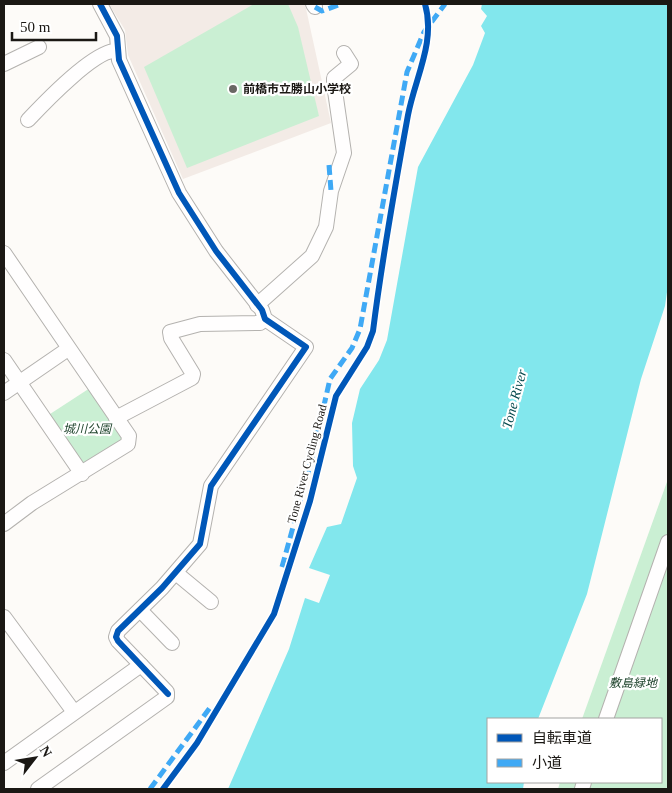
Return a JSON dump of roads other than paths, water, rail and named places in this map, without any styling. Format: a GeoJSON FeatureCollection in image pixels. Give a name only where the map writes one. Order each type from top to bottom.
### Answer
{"type":"FeatureCollection","features":[{"type":"Feature","properties":{"kind":"street"},"geometry":{"type":"LineString","coordinates":[[38,789],[165,699],[168,694],[116,637],[118,631],[176,573],[201,541],[211,486],[305,351],[305,345],[265,319],[257,304],[211,244],[180,194],[117,51],[117,36],[100,4]]}},
{"type":"Feature","properties":{"kind":"street"},"geometry":{"type":"LineString","coordinates":[[4,62],[39,47]]}},
{"type":"Feature","properties":{"kind":"street"},"geometry":{"type":"LineString","coordinates":[[28,120],[65,82],[108,52],[117,51]]}},
{"type":"Feature","properties":{"kind":"street"},"geometry":{"type":"LineString","coordinates":[[257,304],[312,256],[326,227],[331,191],[344,153],[334,84],[334,78],[351,64],[344,53]]}},
{"type":"Feature","properties":{"kind":"street"},"geometry":{"type":"LineString","coordinates":[[4,253],[129,436],[128,444],[32,504],[4,524]]}},
{"type":"Feature","properties":{"kind":"street"},"geometry":{"type":"LineString","coordinates":[[116,418],[192,378],[193,374],[171,338],[170,332],[200,324],[260,323],[265,319]]}},
{"type":"Feature","properties":{"kind":"street"},"geometry":{"type":"LineString","coordinates":[[4,393],[68,349]]}},
{"type":"Feature","properties":{"kind":"street"},"geometry":{"type":"LineString","coordinates":[[4,360],[82,474]]}},
{"type":"Feature","properties":{"kind":"street"},"geometry":{"type":"LineString","coordinates":[[606,718],[668,542]]}},
{"type":"Feature","properties":{"kind":"street"},"geometry":{"type":"LineString","coordinates":[[176,573],[211,602]]}},
{"type":"Feature","properties":{"kind":"street"},"geometry":{"type":"LineString","coordinates":[[140,610],[172,643]]}},
{"type":"Feature","properties":{"kind":"street"},"geometry":{"type":"LineString","coordinates":[[4,617],[74,712]]}},
{"type":"Feature","properties":{"kind":"street"},"geometry":{"type":"LineString","coordinates":[[4,763],[140,665]]}},
{"type":"Feature","properties":{"kind":"water","name":"Tone River"},"geometry":{"type":"Polygon","coordinates":[[[482,4],[668,4],[668,285],[665,306],[641,379],[587,594],[538,718],[487,718],[487,783],[524,783],[523,789],[228,789],[289,649],[305,598],[319,603],[330,575],[309,568],[327,527],[341,524],[357,478],[353,466],[352,423],[360,389],[379,360],[387,340],[418,167],[473,65],[485,33],[481,26],[487,16],[481,9],[482,4]]]}},
{"type":"Feature","properties":{"kind":"place","name":"前橋市立勝山小学校"},"geometry":{"type":"Point","coordinates":[233,89]}},
{"type":"Feature","properties":{"kind":"park label","name":"城川公園"},"geometry":{"type":"Point","coordinates":[87,429]}},
{"type":"Feature","properties":{"kind":"park label","name":"敷島緑地"},"geometry":{"type":"Point","coordinates":[633,683]}}]}
